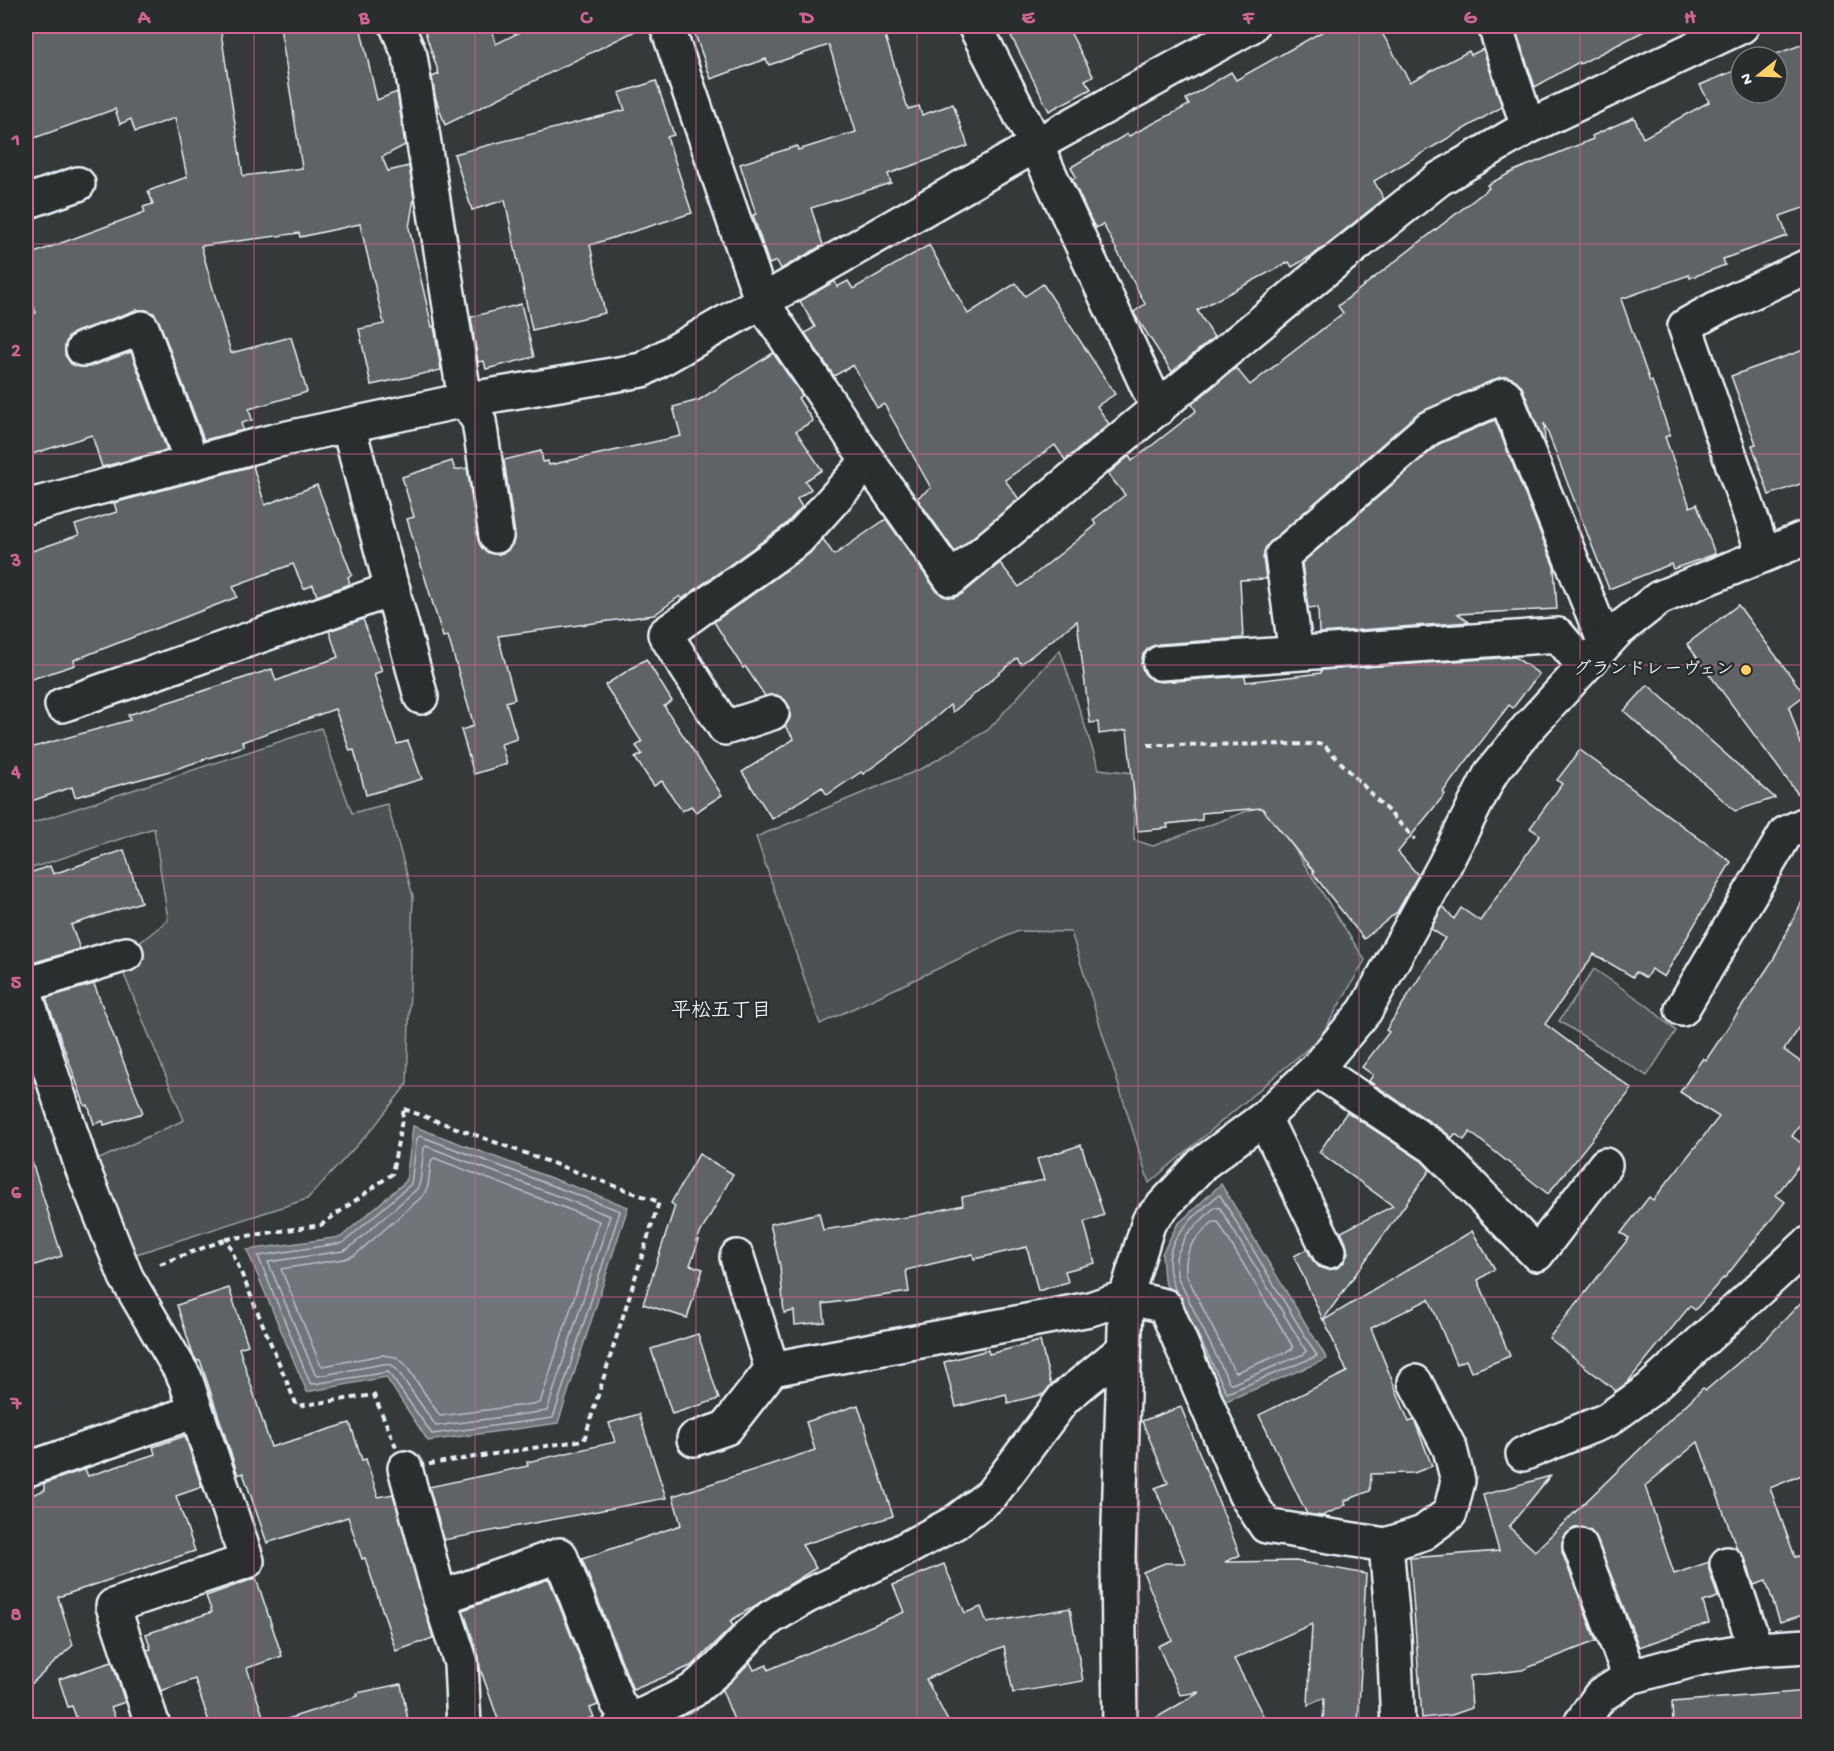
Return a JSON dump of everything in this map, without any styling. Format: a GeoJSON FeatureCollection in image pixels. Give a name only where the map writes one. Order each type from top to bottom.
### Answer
{"type":"FeatureCollection","features":[{"type":"Feature","properties":{"kind":"street"},"geometry":{"type":"LineString","coordinates":[[397,26],[410,56],[465,400],[479,421],[496,536]]}},
{"type":"Feature","properties":{"kind":"street"},"geometry":{"type":"LineString","coordinates":[[667,26],[762,302],[868,461],[951,579],[1322,272],[1439,179],[1528,127],[1742,26]]}},
{"type":"Feature","properties":{"kind":"street"},"geometry":{"type":"LineString","coordinates":[[975,26],[1036,145],[1158,409]]}},
{"type":"Feature","properties":{"kind":"street"},"geometry":{"type":"LineString","coordinates":[[26,507],[274,441],[465,400],[642,370],[1036,145],[1251,26]]}},
{"type":"Feature","properties":{"kind":"street"},"geometry":{"type":"LineString","coordinates":[[1495,26],[1528,127]]}},
{"type":"Feature","properties":{"kind":"street"},"geometry":{"type":"LineString","coordinates":[[26,202],[78,184]]}},
{"type":"Feature","properties":{"kind":"street"},"geometry":{"type":"LineString","coordinates":[[1764,555],[1685,326],[1715,309],[1809,266]]}},
{"type":"Feature","properties":{"kind":"street"},"geometry":{"type":"LineString","coordinates":[[83,349],[142,328],[192,463]]}},
{"type":"Feature","properties":{"kind":"street"},"geometry":{"type":"LineString","coordinates":[[1296,653],[1282,556],[1429,428],[1505,395],[1594,655]]}},
{"type":"Feature","properties":{"kind":"street"},"geometry":{"type":"LineString","coordinates":[[348,425],[421,697]]}},
{"type":"Feature","properties":{"kind":"street"},"geometry":{"type":"LineString","coordinates":[[772,713],[725,728],[665,634],[798,539],[868,461]]}},
{"type":"Feature","properties":{"kind":"street"},"geometry":{"type":"LineString","coordinates":[[1120,1725],[1118,1556],[1126,1297],[1149,1221],[1202,1164],[1264,1118],[1316,1069],[1365,1011],[1443,868],[1491,773],[1527,729],[1617,631],[1659,598],[1809,537]]}},
{"type":"Feature","properties":{"kind":"street"},"geometry":{"type":"LineString","coordinates":[[62,705],[393,590]]}},
{"type":"Feature","properties":{"kind":"street"},"geometry":{"type":"LineString","coordinates":[[1160,663],[1558,635],[1594,655]]}},
{"type":"Feature","properties":{"kind":"street"},"geometry":{"type":"LineString","coordinates":[[1682,1009],[1786,833],[1809,823]]}},
{"type":"Feature","properties":{"kind":"street"},"geometry":{"type":"LineString","coordinates":[[26,985],[126,954]]}},
{"type":"Feature","properties":{"kind":"street"},"geometry":{"type":"LineString","coordinates":[[26,996],[82,1167],[126,1277],[185,1378],[247,1561],[113,1606],[153,1725]]}},
{"type":"Feature","properties":{"kind":"street"},"geometry":{"type":"LineString","coordinates":[[1316,1069],[1434,1147],[1537,1254],[1605,1165]]}},
{"type":"Feature","properties":{"kind":"street"},"geometry":{"type":"LineString","coordinates":[[1264,1118],[1329,1251]]}},
{"type":"Feature","properties":{"kind":"street"},"geometry":{"type":"LineString","coordinates":[[1523,1454],[1607,1420],[1649,1390],[1807,1249]]}},
{"type":"Feature","properties":{"kind":"street"},"geometry":{"type":"LineString","coordinates":[[737,1257],[772,1369]]}},
{"type":"Feature","properties":{"kind":"street"},"geometry":{"type":"LineString","coordinates":[[694,1439],[726,1428],[772,1369],[1090,1309],[1126,1297],[1165,1306],[1245,1494],[1266,1526],[1386,1545],[1423,1533],[1450,1513],[1458,1481],[1450,1449],[1415,1382]]}},
{"type":"Feature","properties":{"kind":"street"},"geometry":{"type":"LineString","coordinates":[[440,1598],[560,1555],[625,1723],[692,1691],[771,1617],[807,1596],[896,1554],[954,1523],[991,1495],[1065,1398],[1124,1349]]}},
{"type":"Feature","properties":{"kind":"street"},"geometry":{"type":"LineString","coordinates":[[27,1469],[196,1411]]}},
{"type":"Feature","properties":{"kind":"street"},"geometry":{"type":"LineString","coordinates":[[405,1468],[440,1598],[461,1663],[464,1725]]}},
{"type":"Feature","properties":{"kind":"street"},"geometry":{"type":"LineString","coordinates":[[1386,1545],[1394,1636],[1398,1725]]}},
{"type":"Feature","properties":{"kind":"street"},"geometry":{"type":"LineString","coordinates":[[1580,1546],[1630,1677]]}},
{"type":"Feature","properties":{"kind":"street"},"geometry":{"type":"LineString","coordinates":[[1727,1564],[1756,1649]]}},
{"type":"Feature","properties":{"kind":"street"},"geometry":{"type":"LineString","coordinates":[[1579,1725],[1600,1696],[1630,1677],[1701,1658],[1756,1649],[1809,1646]]}},
{"type":"Feature","properties":{"kind":"path"},"geometry":{"type":"LineString","coordinates":[[1148,745],[1323,744],[1443,868]]}},
{"type":"Feature","properties":{"kind":"path"},"geometry":{"type":"LineString","coordinates":[[126,1277],[227,1239],[321,1225],[392,1174],[404,1109],[659,1202],[584,1440],[405,1468],[374,1395],[297,1406],[227,1239]]}},
{"type":"Feature","properties":{"kind":"shaded area"},"geometry":{"type":"Polygon","coordinates":[[[1060,650],[1099,769],[1133,773],[1134,840],[1153,846],[1266,804],[1365,960],[1320,1038],[1149,1183],[1071,932],[1018,931],[820,1024],[756,837],[923,768],[988,730],[1060,650]]]}},
{"type":"Feature","properties":{"kind":"shaded area"},"geometry":{"type":"Polygon","coordinates":[[[321,728],[352,813],[387,804],[413,896],[407,1084],[373,1128],[307,1199],[118,1260],[82,1167],[184,1120],[118,960],[168,920],[154,828],[26,870],[26,825],[321,728]]]}},
{"type":"Feature","properties":{"kind":"shaded area"},"geometry":{"type":"Polygon","coordinates":[[[1594,969],[1647,1005],[1676,1031],[1647,1076],[1559,1021],[1594,969]]]}},
{"type":"Feature","properties":{"kind":"water"},"geometry":{"type":"Polygon","coordinates":[[[413,1126],[628,1207],[558,1423],[428,1441],[386,1377],[307,1392],[247,1250],[341,1237],[406,1181],[413,1126]]]}},
{"type":"Feature","properties":{"kind":"water"},"geometry":{"type":"Polygon","coordinates":[[[1221,1184],[1327,1359],[1224,1402],[1164,1280],[1162,1254],[1177,1225],[1221,1184]]]}},
{"type":"Feature","properties":{"kind":"building"},"geometry":{"type":"Polygon","coordinates":[[[26,26],[220,26],[243,176],[302,168],[280,26],[360,26],[377,100],[397,92],[405,145],[382,157],[388,171],[409,166],[414,198],[409,228],[432,327],[434,326],[441,370],[371,385],[359,329],[384,324],[360,224],[300,237],[299,233],[201,246],[231,353],[291,337],[307,392],[249,409],[252,420],[241,423],[243,430],[204,440],[159,321],[154,313],[136,310],[68,337],[65,355],[71,364],[89,367],[131,352],[167,450],[102,467],[92,435],[26,456],[26,316],[36,313],[26,283],[26,256],[145,212],[143,207],[153,204],[148,191],[187,177],[175,118],[135,132],[131,119],[120,124],[115,109],[26,141],[26,26]]]}},
{"type":"Feature","properties":{"kind":"building"},"geometry":{"type":"Polygon","coordinates":[[[423,26],[490,26],[496,44],[532,26],[645,26],[445,125],[435,96],[432,77],[439,74],[423,26]]]}},
{"type":"Feature","properties":{"kind":"building"},"geometry":{"type":"Polygon","coordinates":[[[692,26],[882,26],[908,109],[919,106],[922,115],[953,104],[968,146],[888,174],[891,183],[811,208],[823,245],[781,269],[777,261],[769,264],[740,164],[797,146],[798,150],[856,132],[829,45],[769,65],[766,59],[711,79],[692,26]]]}},
{"type":"Feature","properties":{"kind":"building"},"geometry":{"type":"Polygon","coordinates":[[[1006,26],[1067,26],[1093,76],[1085,80],[1091,89],[1049,111],[1006,26]]]}},
{"type":"Feature","properties":{"kind":"building"},"geometry":{"type":"Polygon","coordinates":[[[1332,26],[1378,26],[1410,82],[1469,51],[1471,55],[1483,49],[1502,107],[1374,181],[1384,199],[1313,255],[1292,267],[1289,262],[1197,310],[1214,337],[1172,372],[1135,315],[1134,312],[1145,304],[1103,224],[1096,228],[1093,224],[1072,179],[1076,177],[1071,167],[1127,134],[1129,136],[1189,105],[1186,99],[1231,72],[1236,80],[1332,26]]]}},
{"type":"Feature","properties":{"kind":"building"},"geometry":{"type":"Polygon","coordinates":[[[1528,26],[1654,26],[1580,64],[1579,62],[1535,87],[1516,31],[1528,26]]]}},
{"type":"Feature","properties":{"kind":"building"},"geometry":{"type":"Polygon","coordinates":[[[1809,42],[1809,206],[1780,216],[1787,236],[1723,259],[1725,265],[1621,299],[1670,435],[1665,437],[1690,507],[1697,504],[1715,554],[1673,569],[1671,564],[1609,589],[1544,423],[1545,445],[1522,387],[1516,380],[1507,376],[1417,414],[1270,542],[1263,558],[1266,579],[1240,580],[1243,638],[1159,644],[1150,647],[1143,654],[1141,664],[1144,673],[1151,680],[1161,682],[1245,676],[1246,682],[1321,673],[1321,670],[1515,657],[1539,674],[1513,708],[1509,705],[1443,792],[1445,794],[1398,852],[1418,875],[1397,912],[1364,939],[1262,808],[1202,813],[1202,820],[1167,824],[1168,828],[1138,831],[1127,730],[1099,734],[1098,722],[1090,723],[1077,621],[1021,664],[1017,658],[953,712],[950,705],[906,743],[863,774],[861,772],[827,795],[822,787],[772,819],[742,772],[794,739],[785,726],[790,718],[790,708],[785,700],[777,695],[765,696],[745,666],[743,668],[714,622],[809,554],[823,539],[834,555],[886,519],[936,590],[943,596],[953,598],[962,594],[1000,563],[1019,587],[1096,525],[1093,520],[1125,495],[1108,474],[1129,456],[1132,461],[1196,411],[1192,404],[1236,368],[1250,385],[1343,313],[1338,306],[1489,188],[1487,185],[1516,170],[1593,139],[1592,136],[1634,117],[1643,138],[1709,102],[1700,85],[1729,73],[1729,105],[1789,105],[1789,49],[1809,42]]]}},
{"type":"Feature","properties":{"kind":"building"},"geometry":{"type":"Polygon","coordinates":[[[656,81],[674,135],[667,137],[692,213],[590,245],[605,313],[532,330],[505,200],[472,210],[454,154],[625,110],[619,93],[656,81]]]}},
{"type":"Feature","properties":{"kind":"building"},"geometry":{"type":"Polygon","coordinates":[[[929,245],[968,314],[1016,283],[1025,296],[1043,284],[1115,394],[1097,406],[1109,424],[1065,460],[1055,445],[1005,480],[1019,499],[955,552],[917,498],[931,488],[884,404],[877,408],[853,365],[834,376],[805,333],[815,327],[800,301],[835,281],[837,287],[848,281],[853,289],[929,245]]]}},
{"type":"Feature","properties":{"kind":"building"},"geometry":{"type":"Polygon","coordinates":[[[521,304],[534,357],[486,369],[484,361],[478,362],[471,317],[521,304]]]}},
{"type":"Feature","properties":{"kind":"building"},"geometry":{"type":"Polygon","coordinates":[[[1809,348],[1809,481],[1769,495],[1752,445],[1756,444],[1731,376],[1809,348]]]}},
{"type":"Feature","properties":{"kind":"building"},"geometry":{"type":"Polygon","coordinates":[[[773,353],[802,395],[798,398],[813,421],[796,431],[822,470],[805,481],[811,489],[797,499],[802,507],[785,525],[682,599],[680,596],[654,615],[498,636],[515,699],[506,702],[517,739],[501,744],[507,764],[474,774],[461,730],[474,726],[448,636],[443,637],[407,519],[414,517],[402,477],[452,461],[455,470],[467,468],[478,539],[482,548],[489,553],[499,554],[507,551],[513,543],[515,534],[504,460],[541,451],[543,462],[548,461],[549,465],[681,436],[673,407],[699,400],[773,353]]]}},
{"type":"Feature","properties":{"kind":"building"},"geometry":{"type":"Polygon","coordinates":[[[1495,420],[1554,567],[1557,609],[1458,614],[1469,622],[1319,633],[1318,607],[1308,608],[1302,563],[1439,444],[1495,420]]]}},
{"type":"Feature","properties":{"kind":"building"},"geometry":{"type":"Polygon","coordinates":[[[253,466],[265,505],[317,485],[352,575],[348,577],[350,584],[317,596],[313,585],[304,589],[293,564],[233,586],[237,597],[74,660],[75,665],[26,681],[26,553],[79,535],[75,525],[117,512],[114,503],[253,466]]]}},
{"type":"Feature","properties":{"kind":"building","name":"グランドレーヴェン"},"geometry":{"type":"Polygon","coordinates":[[[1738,605],[1805,695],[1789,707],[1809,768],[1809,804],[1806,805],[1687,644],[1738,605]]]}},
{"type":"Feature","properties":{"kind":"building"},"geometry":{"type":"Polygon","coordinates":[[[363,619],[382,671],[374,674],[397,744],[408,741],[422,779],[366,795],[354,750],[350,751],[335,709],[242,742],[244,746],[170,771],[75,797],[72,787],[26,803],[26,749],[130,720],[128,715],[272,669],[276,681],[338,657],[329,631],[363,619]]]}},
{"type":"Feature","properties":{"kind":"building"},"geometry":{"type":"Polygon","coordinates":[[[646,659],[672,701],[664,706],[722,795],[696,812],[691,806],[682,811],[662,781],[654,786],[635,758],[642,754],[636,746],[642,742],[605,685],[646,659]]]}},
{"type":"Feature","properties":{"kind":"building"},"geometry":{"type":"Polygon","coordinates":[[[1648,685],[1775,798],[1735,811],[1624,711],[1648,685]]]}},
{"type":"Feature","properties":{"kind":"building"},"geometry":{"type":"Polygon","coordinates":[[[1580,750],[1731,862],[1664,977],[1651,969],[1646,978],[1636,972],[1633,977],[1594,954],[1545,1024],[1632,1089],[1548,1194],[1470,1132],[1464,1140],[1455,1134],[1452,1138],[1369,1081],[1373,1075],[1362,1067],[1389,1032],[1386,1030],[1445,938],[1431,929],[1443,906],[1454,919],[1461,908],[1480,921],[1540,835],[1530,828],[1562,784],[1557,780],[1580,750]]]}},
{"type":"Feature","properties":{"kind":"building"},"geometry":{"type":"Polygon","coordinates":[[[124,850],[141,902],[71,925],[80,949],[32,963],[26,945],[26,874],[50,866],[53,874],[124,850]]]}},
{"type":"Feature","properties":{"kind":"building"},"geometry":{"type":"Polygon","coordinates":[[[1809,887],[1809,1014],[1784,1050],[1809,1068],[1809,1112],[1792,1136],[1809,1149],[1809,1153],[1776,1195],[1785,1202],[1724,1279],[1695,1310],[1690,1306],[1627,1383],[1616,1391],[1549,1338],[1629,1238],[1621,1233],[1649,1197],[1653,1200],[1719,1117],[1680,1092],[1703,1058],[1706,1060],[1773,960],[1809,887]]]}},
{"type":"Feature","properties":{"kind":"building"},"geometry":{"type":"Polygon","coordinates":[[[94,984],[143,1113],[104,1125],[103,1121],[94,1124],[88,1105],[85,1106],[46,998],[94,984]]]}},
{"type":"Feature","properties":{"kind":"building"},"geometry":{"type":"Polygon","coordinates":[[[1347,1112],[1422,1161],[1430,1170],[1323,1320],[1294,1256],[1307,1249],[1319,1267],[1328,1270],[1337,1268],[1344,1262],[1348,1253],[1341,1232],[1393,1206],[1319,1152],[1347,1112]]]}},
{"type":"Feature","properties":{"kind":"building"},"geometry":{"type":"Polygon","coordinates":[[[1081,1145],[1104,1215],[1084,1222],[1095,1263],[1065,1271],[1068,1282],[1038,1291],[1027,1247],[974,1259],[973,1254],[906,1270],[909,1292],[823,1304],[825,1322],[795,1325],[794,1311],[784,1313],[780,1266],[770,1224],[819,1213],[823,1230],[914,1216],[963,1205],[962,1197],[1044,1180],[1037,1159],[1081,1145]]]}},
{"type":"Feature","properties":{"kind":"building"},"geometry":{"type":"Polygon","coordinates":[[[699,1154],[733,1174],[696,1241],[699,1240],[690,1265],[703,1269],[687,1318],[643,1304],[675,1206],[671,1203],[699,1154]]]}},
{"type":"Feature","properties":{"kind":"building"},"geometry":{"type":"Polygon","coordinates":[[[32,1162],[62,1256],[26,1268],[26,1163],[32,1162]]]}},
{"type":"Feature","properties":{"kind":"building"},"geometry":{"type":"Polygon","coordinates":[[[1472,1231],[1495,1269],[1478,1280],[1510,1356],[1471,1372],[1466,1360],[1456,1364],[1429,1299],[1371,1328],[1409,1422],[1414,1420],[1432,1466],[1414,1473],[1371,1474],[1370,1491],[1344,1501],[1346,1505],[1322,1516],[1307,1514],[1259,1415],[1347,1372],[1324,1320],[1472,1231]]]}},
{"type":"Feature","properties":{"kind":"building"},"geometry":{"type":"Polygon","coordinates":[[[229,1288],[248,1345],[239,1348],[271,1447],[350,1423],[362,1460],[366,1459],[378,1497],[393,1494],[433,1638],[396,1651],[365,1558],[362,1559],[348,1517],[267,1543],[243,1473],[238,1475],[200,1360],[197,1361],[193,1355],[177,1305],[229,1288]]]}},
{"type":"Feature","properties":{"kind":"building"},"geometry":{"type":"Polygon","coordinates":[[[1809,1294],[1809,1472],[1770,1488],[1795,1557],[1803,1555],[1809,1572],[1809,1613],[1780,1622],[1766,1581],[1754,1585],[1745,1558],[1737,1549],[1698,1442],[1645,1486],[1674,1574],[1709,1562],[1709,1570],[1718,1597],[1703,1602],[1709,1623],[1639,1647],[1597,1539],[1591,1531],[1582,1527],[1574,1528],[1565,1535],[1562,1552],[1596,1641],[1522,1670],[1470,1676],[1472,1708],[1452,1715],[1422,1718],[1410,1558],[1499,1551],[1483,1495],[1550,1476],[1509,1527],[1535,1551],[1703,1388],[1706,1390],[1766,1339],[1809,1294]]]}},
{"type":"Feature","properties":{"kind":"building"},"geometry":{"type":"Polygon","coordinates":[[[698,1334],[719,1399],[672,1414],[651,1349],[698,1334]]]}},
{"type":"Feature","properties":{"kind":"building"},"geometry":{"type":"Polygon","coordinates":[[[1040,1341],[1051,1385],[1044,1394],[1008,1403],[1006,1394],[956,1407],[944,1362],[988,1350],[989,1354],[1040,1341]]]}},
{"type":"Feature","properties":{"kind":"building"},"geometry":{"type":"Polygon","coordinates":[[[858,1405],[893,1516],[802,1545],[816,1568],[730,1621],[733,1626],[693,1665],[633,1690],[582,1559],[681,1525],[673,1496],[815,1450],[806,1422],[858,1405]]]}},
{"type":"Feature","properties":{"kind":"building"},"geometry":{"type":"Polygon","coordinates":[[[1181,1407],[1240,1555],[1225,1562],[1296,1561],[1366,1574],[1358,1725],[1323,1725],[1324,1698],[1308,1705],[1312,1624],[1234,1659],[1268,1725],[1144,1725],[1200,1692],[1180,1695],[1158,1646],[1172,1640],[1143,1572],[1165,1563],[1186,1563],[1155,1488],[1168,1483],[1142,1421],[1181,1407]]]}},
{"type":"Feature","properties":{"kind":"building"},"geometry":{"type":"Polygon","coordinates":[[[639,1414],[666,1498],[444,1540],[429,1487],[528,1466],[527,1462],[615,1442],[609,1423],[639,1414]]]}},
{"type":"Feature","properties":{"kind":"building"},"geometry":{"type":"Polygon","coordinates":[[[185,1436],[202,1487],[176,1496],[195,1551],[58,1597],[73,1645],[26,1689],[26,1497],[45,1490],[43,1484],[85,1469],[88,1476],[155,1454],[153,1447],[185,1436]]]}},
{"type":"Feature","properties":{"kind":"building"},"geometry":{"type":"Polygon","coordinates":[[[944,1564],[965,1613],[981,1607],[987,1623],[1070,1608],[1083,1681],[1013,1693],[1004,1646],[926,1679],[950,1725],[736,1725],[722,1690],[750,1662],[754,1670],[767,1665],[768,1670],[904,1612],[893,1585],[944,1564]]]}},
{"type":"Feature","properties":{"kind":"building"},"geometry":{"type":"Polygon","coordinates":[[[256,1578],[282,1656],[247,1668],[266,1725],[210,1725],[195,1679],[161,1691],[147,1650],[151,1649],[146,1634],[212,1612],[206,1596],[256,1578]]]}},
{"type":"Feature","properties":{"kind":"building"},"geometry":{"type":"Polygon","coordinates":[[[549,1579],[598,1705],[590,1708],[594,1717],[570,1725],[500,1725],[463,1610],[549,1579]]]}},
{"type":"Feature","properties":{"kind":"building"},"geometry":{"type":"Polygon","coordinates":[[[112,1662],[125,1702],[111,1707],[118,1725],[79,1725],[72,1706],[68,1707],[59,1679],[112,1662]]]}},
{"type":"Feature","properties":{"kind":"building"},"geometry":{"type":"Polygon","coordinates":[[[401,1684],[408,1720],[378,1725],[288,1725],[287,1719],[358,1696],[357,1693],[401,1684]]]}},
{"type":"Feature","properties":{"kind":"building"},"geometry":{"type":"Polygon","coordinates":[[[1809,1691],[1809,1725],[1673,1725],[1672,1702],[1809,1691]]]}},
{"type":"Feature","properties":{"kind":"place","name":"グランドレーヴェン"},"geometry":{"type":"Point","coordinates":[1746,670]}},
{"type":"Feature","properties":{"kind":"district","name":"平松五丁目"},"geometry":{"type":"Point","coordinates":[721,1012]}}]}
